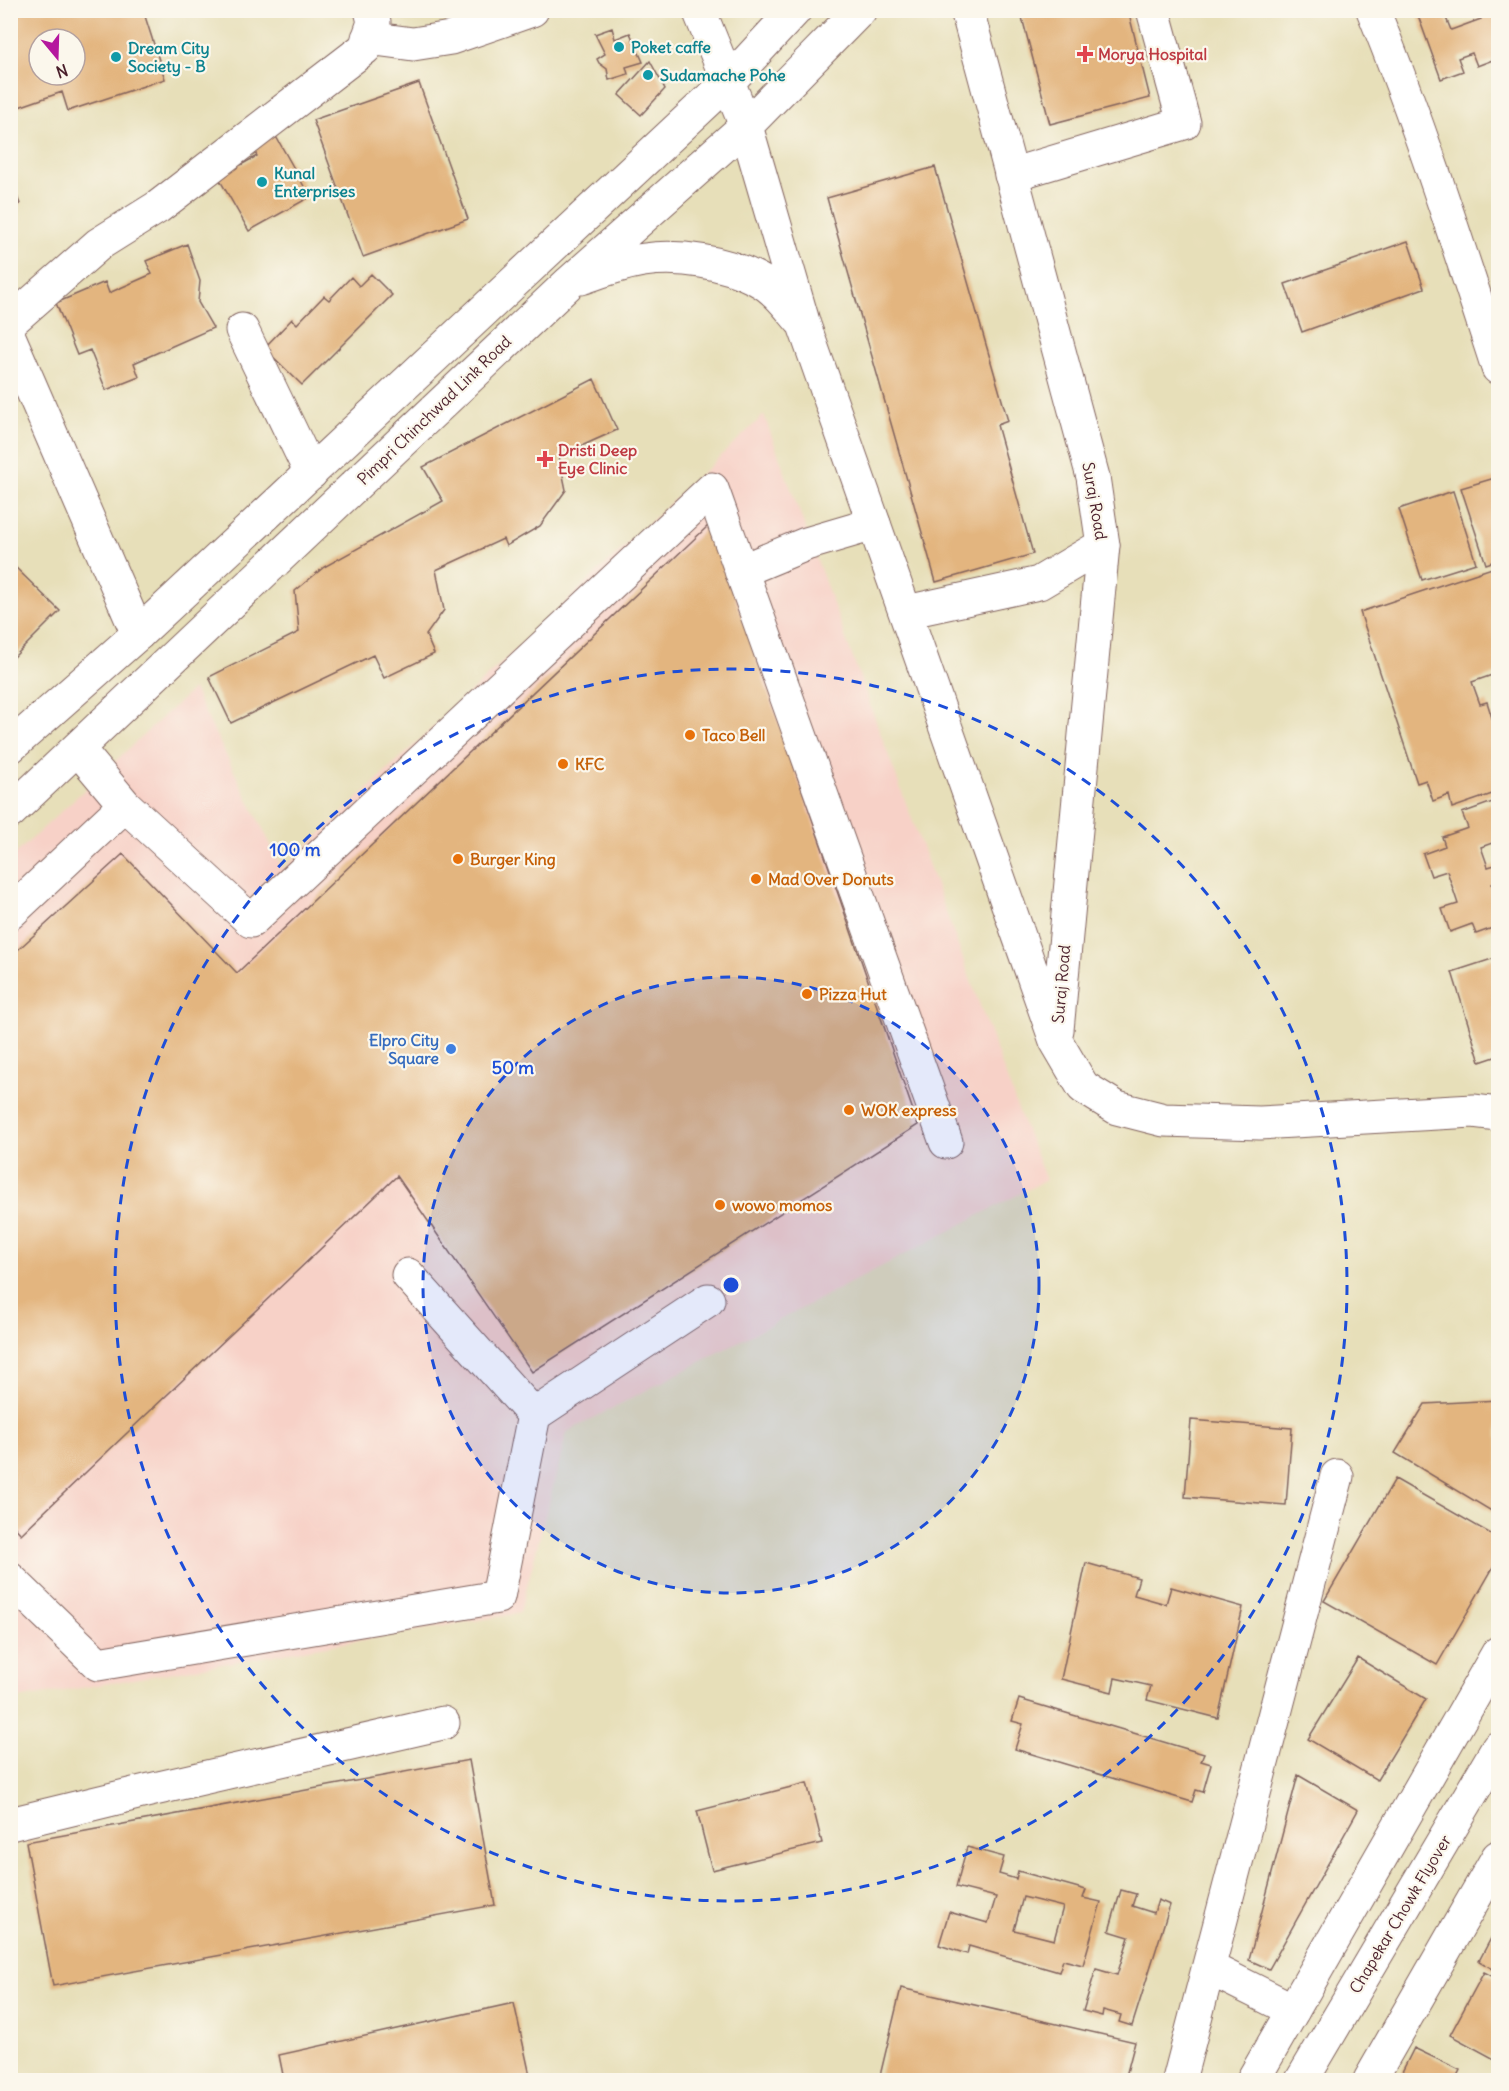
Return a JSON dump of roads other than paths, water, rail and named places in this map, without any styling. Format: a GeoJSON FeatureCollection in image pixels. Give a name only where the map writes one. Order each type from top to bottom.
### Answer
{"type":"FeatureCollection","features":[{"type":"Feature","properties":{"kind":"main road"},"geometry":{"type":"LineString","coordinates":[[10,322],[99,244],[158,207],[365,48],[369,24],[413,44],[451,39],[532,10]]}},
{"type":"Feature","properties":{"kind":"main road"},"geometry":{"type":"LineString","coordinates":[[699,10],[746,126],[804,325],[1056,1041],[1083,1087],[1117,1108],[1164,1120],[1260,1123],[1473,1111],[1498,1114]]}},
{"type":"Feature","properties":{"kind":"main road"},"geometry":{"type":"LineString","coordinates":[[10,747],[138,634],[729,81],[795,10]]}},
{"type":"Feature","properties":{"kind":"main road","name":"Pimpri Chinchwad Link Road"},"geometry":{"type":"LineString","coordinates":[[10,812],[570,282],[746,126],[860,10]]}},
{"type":"Feature","properties":{"kind":"main road","name":"Suraj Road"},"geometry":{"type":"LineString","coordinates":[[966,10],[1093,477],[1103,545],[1056,1041]]}},
{"type":"Feature","properties":{"kind":"main road"},"geometry":{"type":"LineString","coordinates":[[1011,175],[1184,123],[1153,10]]}},
{"type":"Feature","properties":{"kind":"main road"},"geometry":{"type":"LineString","coordinates":[[1373,10],[1439,187],[1498,368]]}},
{"type":"Feature","properties":{"kind":"main road"},"geometry":{"type":"LineString","coordinates":[[542,256],[570,282],[616,266],[646,260],[708,262],[759,279],[779,296],[804,325]]}},
{"type":"Feature","properties":{"kind":"main road"},"geometry":{"type":"LineString","coordinates":[[242,330],[311,473]]}},
{"type":"Feature","properties":{"kind":"main road"},"geometry":{"type":"LineString","coordinates":[[10,339],[138,634]]}},
{"type":"Feature","properties":{"kind":"main road"},"geometry":{"type":"LineString","coordinates":[[78,749],[125,805],[251,921],[712,489],[946,1142]]}},
{"type":"Feature","properties":{"kind":"main road"},"geometry":{"type":"LineString","coordinates":[[741,571],[806,544],[874,524]]}},
{"type":"Feature","properties":{"kind":"main road"},"geometry":{"type":"LineString","coordinates":[[906,612],[1039,584],[1103,545]]}},
{"type":"Feature","properties":{"kind":"main road"},"geometry":{"type":"LineString","coordinates":[[10,913],[125,805]]}},
{"type":"Feature","properties":{"kind":"main road"},"geometry":{"type":"LineString","coordinates":[[408,1275],[534,1415]]}},
{"type":"Feature","properties":{"kind":"main road"},"geometry":{"type":"LineString","coordinates":[[10,1579],[98,1664],[498,1597],[534,1415],[708,1300]]}},
{"type":"Feature","properties":{"kind":"main road"},"geometry":{"type":"LineString","coordinates":[[1179,2080],[1337,1476]]}},
{"type":"Feature","properties":{"kind":"main road"},"geometry":{"type":"LineString","coordinates":[[1253,2080],[1498,1653]]}},
{"type":"Feature","properties":{"kind":"main road"},"geometry":{"type":"LineString","coordinates":[[10,1824],[139,1792],[443,1723]]}},
{"type":"Feature","properties":{"kind":"main road","name":"Chapekar Chowk Flyover"},"geometry":{"type":"LineString","coordinates":[[1302,2080],[1498,1749]]}},
{"type":"Feature","properties":{"kind":"main road"},"geometry":{"type":"LineString","coordinates":[[1370,2080],[1498,1857]]}},
{"type":"Feature","properties":{"kind":"main road"},"geometry":{"type":"LineString","coordinates":[[1209,1968],[1293,2010]]}},
{"type":"Feature","properties":{"kind":"place","name":"Poket caffe"},"geometry":{"type":"Point","coordinates":[619,47]}},
{"type":"Feature","properties":{"kind":"place","name":"Morya Hospital"},"geometry":{"type":"Point","coordinates":[1085,54]}},
{"type":"Feature","properties":{"kind":"place","name":"Dream City Society - B"},"geometry":{"type":"Point","coordinates":[116,57]}},
{"type":"Feature","properties":{"kind":"place","name":"Sudamache Pohe"},"geometry":{"type":"Point","coordinates":[648,75]}},
{"type":"Feature","properties":{"kind":"place","name":"Kunal Enterprises"},"geometry":{"type":"Point","coordinates":[262,182]}},
{"type":"Feature","properties":{"kind":"place","name":"Dristi Deep Eye Clinic"},"geometry":{"type":"Point","coordinates":[545,459]}},
{"type":"Feature","properties":{"kind":"place","name":"Taco Bell"},"geometry":{"type":"Point","coordinates":[690,735]}},
{"type":"Feature","properties":{"kind":"place","name":"KFC"},"geometry":{"type":"Point","coordinates":[563,764]}},
{"type":"Feature","properties":{"kind":"place","name":"Burger King"},"geometry":{"type":"Point","coordinates":[458,859]}},
{"type":"Feature","properties":{"kind":"place","name":"Mad Over Donuts"},"geometry":{"type":"Point","coordinates":[756,879]}},
{"type":"Feature","properties":{"kind":"place","name":"Pizza Hut"},"geometry":{"type":"Point","coordinates":[807,994]}},
{"type":"Feature","properties":{"kind":"place","name":"Elpro City Square"},"geometry":{"type":"Point","coordinates":[451,1049]}},
{"type":"Feature","properties":{"kind":"place","name":"WOK express"},"geometry":{"type":"Point","coordinates":[849,1110]}},
{"type":"Feature","properties":{"kind":"place","name":"wowo momos"},"geometry":{"type":"Point","coordinates":[720,1205]}}]}
